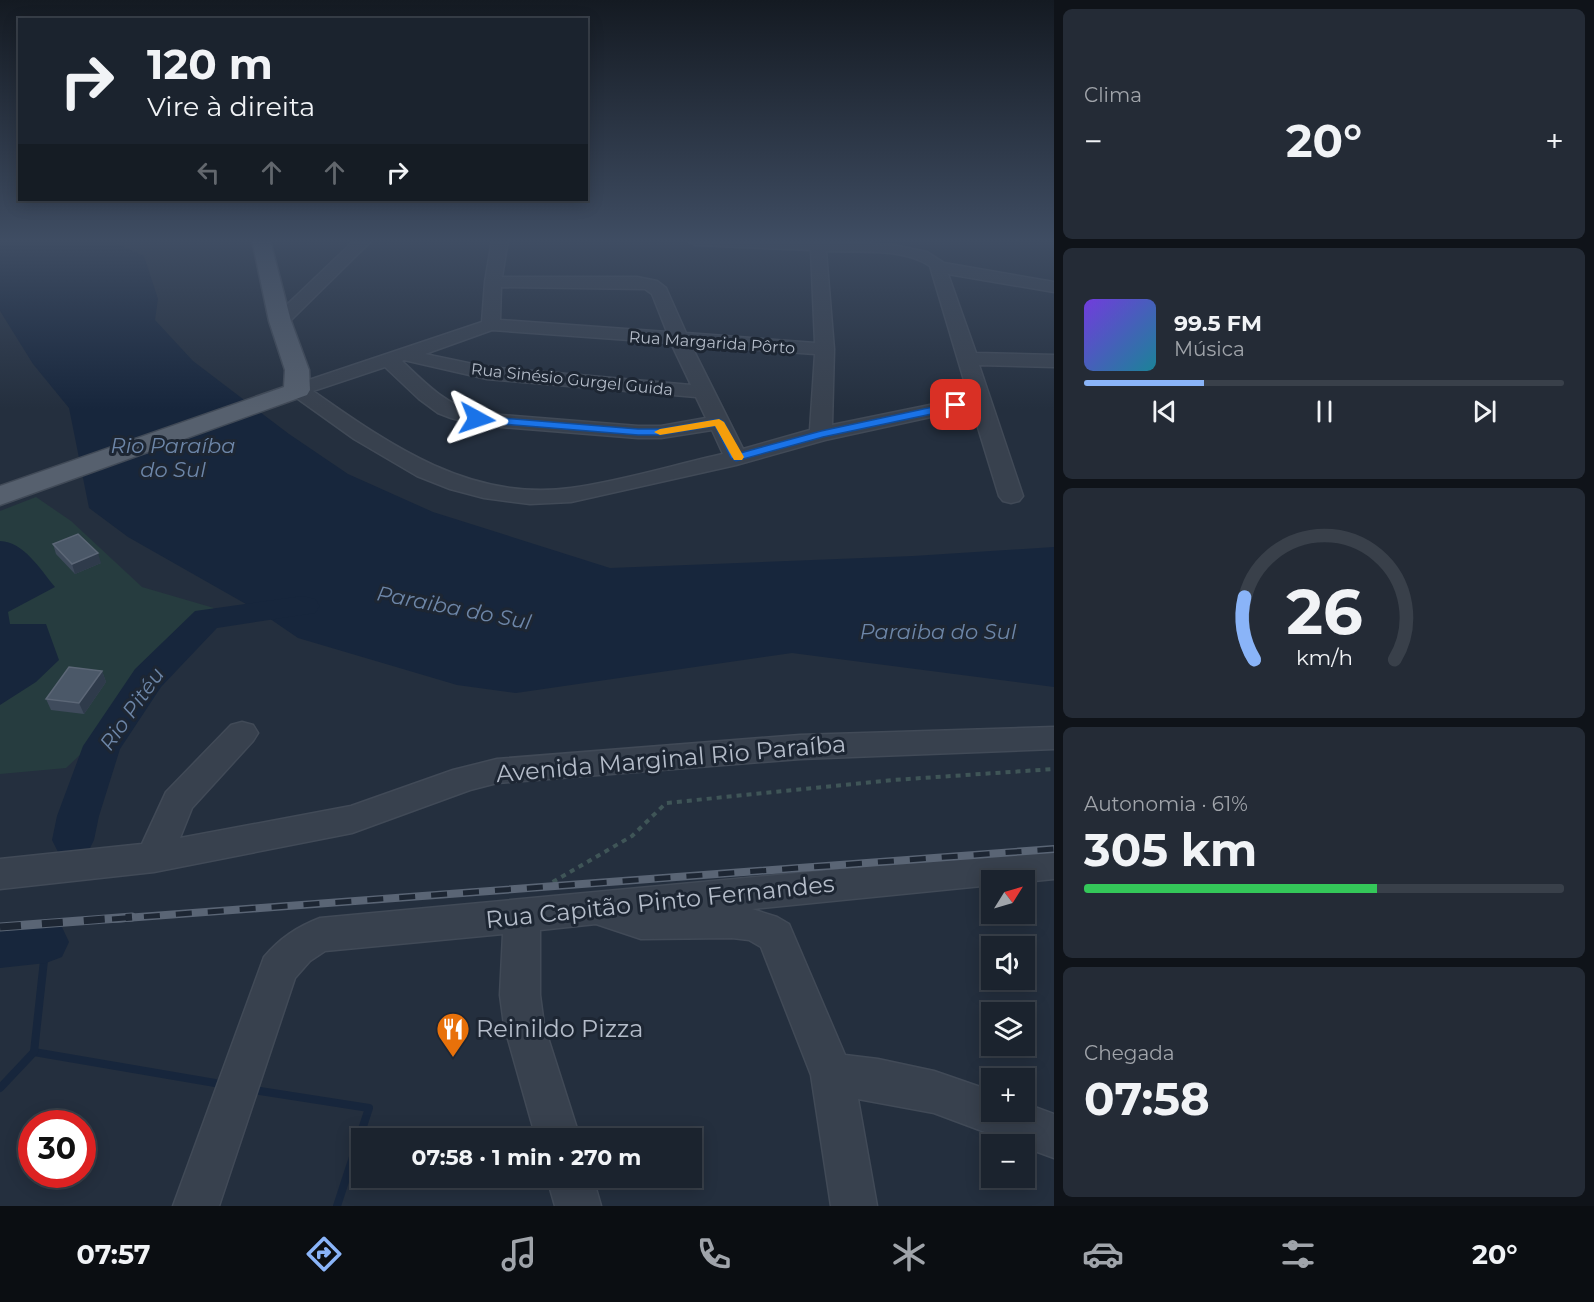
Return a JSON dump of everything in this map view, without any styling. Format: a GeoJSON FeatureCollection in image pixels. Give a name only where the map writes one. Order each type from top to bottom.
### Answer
{"type":"FeatureCollection","features":[{"type":"Feature","properties":{"kind":"main road"},"geometry":{"type":"LineString","coordinates":[[10,493],[259,406],[298,390],[295,361],[280,321],[274,296]]}},
{"type":"Feature","properties":{"kind":"street"},"geometry":{"type":"LineString","coordinates":[[280,321],[306,296]]}},
{"type":"Feature","properties":{"kind":"street"},"geometry":{"type":"LineString","coordinates":[[298,390],[491,325],[492,296]]}},
{"type":"Feature","properties":{"kind":"street"},"geometry":{"type":"LineString","coordinates":[[662,296],[679,340],[736,458]]}},
{"type":"Feature","properties":{"kind":"street"},"geometry":{"type":"LineString","coordinates":[[821,296],[825,349],[821,434]]}},
{"type":"Feature","properties":{"kind":"street"},"geometry":{"type":"LineString","coordinates":[[947,296],[1011,496]]}},
{"type":"Feature","properties":{"kind":"street","name":"Rua Margarida Pôrto"},"geometry":{"type":"LineString","coordinates":[[491,325],[825,349]]}},
{"type":"Feature","properties":{"kind":"street"},"geometry":{"type":"LineString","coordinates":[[397,357],[426,395],[445,409],[477,419],[649,432],[678,430],[719,422]]}},
{"type":"Feature","properties":{"kind":"street","name":"Rua Sinésio Gurgel Guida"},"geometry":{"type":"LineString","coordinates":[[397,357],[487,373],[706,392]]}},
{"type":"Feature","properties":{"kind":"street"},"geometry":{"type":"LineString","coordinates":[[967,359],[1054,361]]}},
{"type":"Feature","properties":{"kind":"street"},"geometry":{"type":"LineString","coordinates":[[298,390],[386,452],[444,481],[506,496],[551,498],[736,458],[821,434],[979,401]]}},
{"type":"Feature","properties":{"kind":"street"},"geometry":{"type":"LineString","coordinates":[[154,857],[178,801],[242,734]]}},
{"type":"Feature","properties":{"kind":"street","name":"Avenida Marginal Rio Paraíba"},"geometry":{"type":"LineString","coordinates":[[0,874],[154,857],[352,819],[465,779],[497,771],[800,747],[1054,738]]}},
{"type":"Feature","properties":{"kind":"street","name":"Rua Capitão Pinto Fernandes"},"geometry":{"type":"LineString","coordinates":[[196,1206],[278,969],[297,948],[320,935],[532,901],[597,908],[1054,864]]}},
{"type":"Feature","properties":{"kind":"street"},"geometry":{"type":"LineString","coordinates":[[532,901],[520,995],[524,1025],[555,1128]]}},
{"type":"Feature","properties":{"kind":"street"},"geometry":{"type":"LineString","coordinates":[[597,908],[644,922],[733,922],[759,927],[776,936],[832,1075],[854,1206]]}},
{"type":"Feature","properties":{"kind":"street"},"geometry":{"type":"LineString","coordinates":[[832,1075],[878,1080],[934,1092],[1054,1136]]}},
{"type":"Feature","properties":{"kind":"street"},"geometry":{"type":"LineString","coordinates":[[573,1188],[579,1206]]}},
{"type":"Feature","properties":{"kind":"path"},"geometry":{"type":"LineString","coordinates":[[532,901],[632,836],[666,803],[894,780],[1054,769]]}},
{"type":"Feature","properties":{"kind":"green space"},"geometry":{"type":"Polygon","coordinates":[[[36,497],[71,521],[142,587],[214,608],[172,654],[146,693],[66,768],[0,774],[0,511],[36,497]]]}},
{"type":"Feature","properties":{"kind":"water","name":"Rio Paraíba do Sul"},"geometry":{"type":"Polygon","coordinates":[[[0,296],[157,296],[155,320],[193,361],[289,434],[348,474],[433,512],[610,568],[913,556],[1054,547],[1054,687],[792,653],[516,693],[457,685],[298,638],[260,612],[128,537],[89,508],[69,408],[33,364],[0,311],[0,296]]]}},
{"type":"Feature","properties":{"kind":"water"},"geometry":{"type":"Polygon","coordinates":[[[0,541],[17,546],[24,551],[55,587],[8,612],[10,624],[46,624],[59,660],[36,682],[0,705],[0,541]]]}},
{"type":"Feature","properties":{"kind":"building"},"geometry":{"type":"Polygon","coordinates":[[[78,534],[98,553],[72,564],[53,544],[78,534]]]}},
{"type":"Feature","properties":{"kind":"building"},"geometry":{"type":"Polygon","coordinates":[[[69,667],[102,671],[79,703],[46,699],[69,667]]]}},
{"type":"Feature","properties":{"kind":"waterway","name":"Rio Pitéu"},"geometry":{"type":"LineString","coordinates":[[73,840],[78,816],[102,746],[148,678],[207,619],[303,606]]}},
{"type":"Feature","properties":{"kind":"waterway"},"geometry":{"type":"LineString","coordinates":[[34,1052],[46,942]]}},
{"type":"Feature","properties":{"kind":"waterway"},"geometry":{"type":"LineString","coordinates":[[0,947],[46,942]]}},
{"type":"Feature","properties":{"kind":"waterway"},"geometry":{"type":"LineString","coordinates":[[0,1088],[34,1052]]}},
{"type":"Feature","properties":{"kind":"waterway"},"geometry":{"type":"LineString","coordinates":[[34,1052],[215,1083]]}},
{"type":"Feature","properties":{"kind":"waterway"},"geometry":{"type":"LineString","coordinates":[[260,1091],[369,1108],[337,1206]]}},
{"type":"Feature","properties":{"kind":"railway"},"geometry":{"type":"LineString","coordinates":[[112,919],[1054,849]]}},
{"type":"Feature","properties":{"kind":"railway"},"geometry":{"type":"LineString","coordinates":[[0,927],[132,917]]}},
{"type":"Feature","properties":{"kind":"slow traffic"},"geometry":{"type":"LineString","coordinates":[[660,432],[719,422],[736,458],[738,457]]}},
{"type":"Feature","properties":{"kind":"place","name":"Reinildo Pizza"},"geometry":{"type":"Point","coordinates":[453,1058]}},
{"type":"Feature","properties":{"kind":"route"},"geometry":{"type":"LineString","coordinates":[[477,419],[638,432],[678,430],[719,422],[736,458],[821,434],[956,405]]}},
{"type":"Feature","properties":{"kind":"water label","name":"Paraiba do Sul"},"geometry":{"type":"Point","coordinates":[454,608]}},
{"type":"Feature","properties":{"kind":"water label","name":"Paraiba do Sul"},"geometry":{"type":"Point","coordinates":[938,632]}}]}
